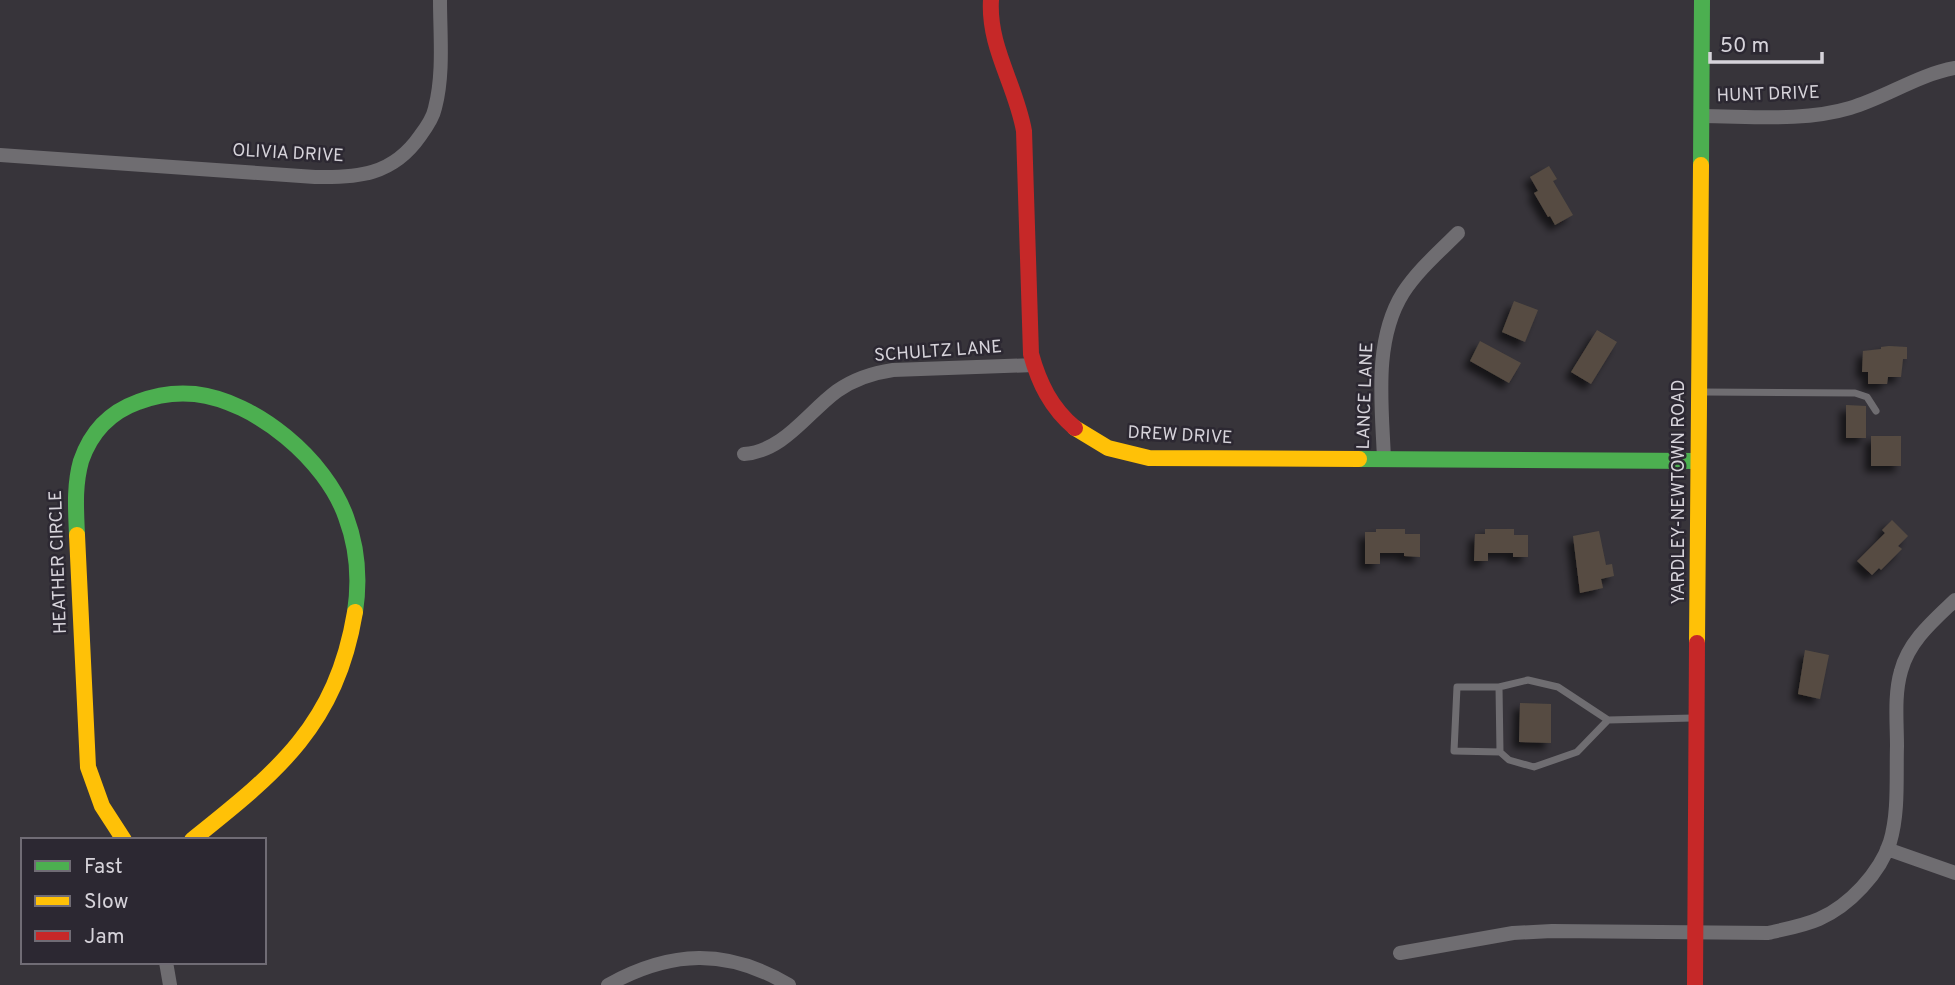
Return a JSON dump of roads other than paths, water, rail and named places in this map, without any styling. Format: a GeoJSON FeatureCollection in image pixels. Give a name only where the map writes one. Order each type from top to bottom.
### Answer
{"type":"FeatureCollection","features":[{"type":"Feature","properties":{"kind":"street","name":"OLIVIA DRIVE"},"geometry":{"type":"LineString","coordinates":[[0,155],[315,177],[352,177],[378,170],[411,148],[433,114],[439,71],[440,0]]}},
{"type":"Feature","properties":{"kind":"street","name":"DREW DRIVE"},"geometry":{"type":"LineString","coordinates":[[991,0],[989,15],[993,45],[1012,86],[1023,130],[1028,195],[1030,337],[1034,365],[1042,387],[1058,412],[1072,428],[1087,439],[1120,453],[1149,458],[1698,461]]}},
{"type":"Feature","properties":{"kind":"street","name":"YARDLEY-NEWTOWN ROAD"},"geometry":{"type":"LineString","coordinates":[[1695,985],[1702,0]]}},
{"type":"Feature","properties":{"kind":"street","name":"HUNT DRIVE"},"geometry":{"type":"LineString","coordinates":[[1701,117],[1827,113],[1871,100],[1928,74],[1955,68]]}},
{"type":"Feature","properties":{"kind":"street","name":"LANCE LANE"},"geometry":{"type":"LineString","coordinates":[[1384,459],[1384,354],[1394,310],[1404,292],[1426,265],[1458,233]]}},
{"type":"Feature","properties":{"kind":"street","name":"SCHULTZ LANE"},"geometry":{"type":"LineString","coordinates":[[744,454],[757,453],[788,435],[835,393],[859,378],[874,373],[1034,365]]}},
{"type":"Feature","properties":{"kind":"street","name":"HEATHER CIRCLE"},"geometry":{"type":"LineString","coordinates":[[123,838],[102,810],[91,783],[88,767],[76,477],[85,449],[95,432],[116,412],[146,397],[183,393],[211,397],[267,423],[314,463],[333,489],[349,522],[358,570],[350,637],[321,713],[306,736],[284,761],[250,794],[195,838]]}},
{"type":"Feature","properties":{"kind":"street"},"geometry":{"type":"LineString","coordinates":[[1400,953],[1513,933],[1768,933],[1802,926],[1822,918],[1860,889],[1874,873],[1887,849],[1894,822],[1897,690],[1901,671],[1915,642],[1955,600]]}},
{"type":"Feature","properties":{"kind":"street"},"geometry":{"type":"LineString","coordinates":[[1887,849],[1955,873]]}},
{"type":"Feature","properties":{"kind":"street"},"geometry":{"type":"LineString","coordinates":[[608,985],[643,967],[693,957],[720,958],[746,964],[789,985]]}},
{"type":"Feature","properties":{"kind":"street"},"geometry":{"type":"LineString","coordinates":[[166,964],[170,985]]}},
{"type":"Feature","properties":{"kind":"lane"},"geometry":{"type":"LineString","coordinates":[[1698,392],[1855,393],[1867,397],[1876,411]]}},
{"type":"Feature","properties":{"kind":"lane"},"geometry":{"type":"LineString","coordinates":[[1608,720],[1577,752],[1534,767],[1509,760],[1500,752],[1454,751],[1457,687],[1499,687],[1528,680],[1558,687],[1608,720],[1697,718]]}},
{"type":"Feature","properties":{"kind":"lane"},"geometry":{"type":"LineString","coordinates":[[1499,687],[1500,752]]}}]}
